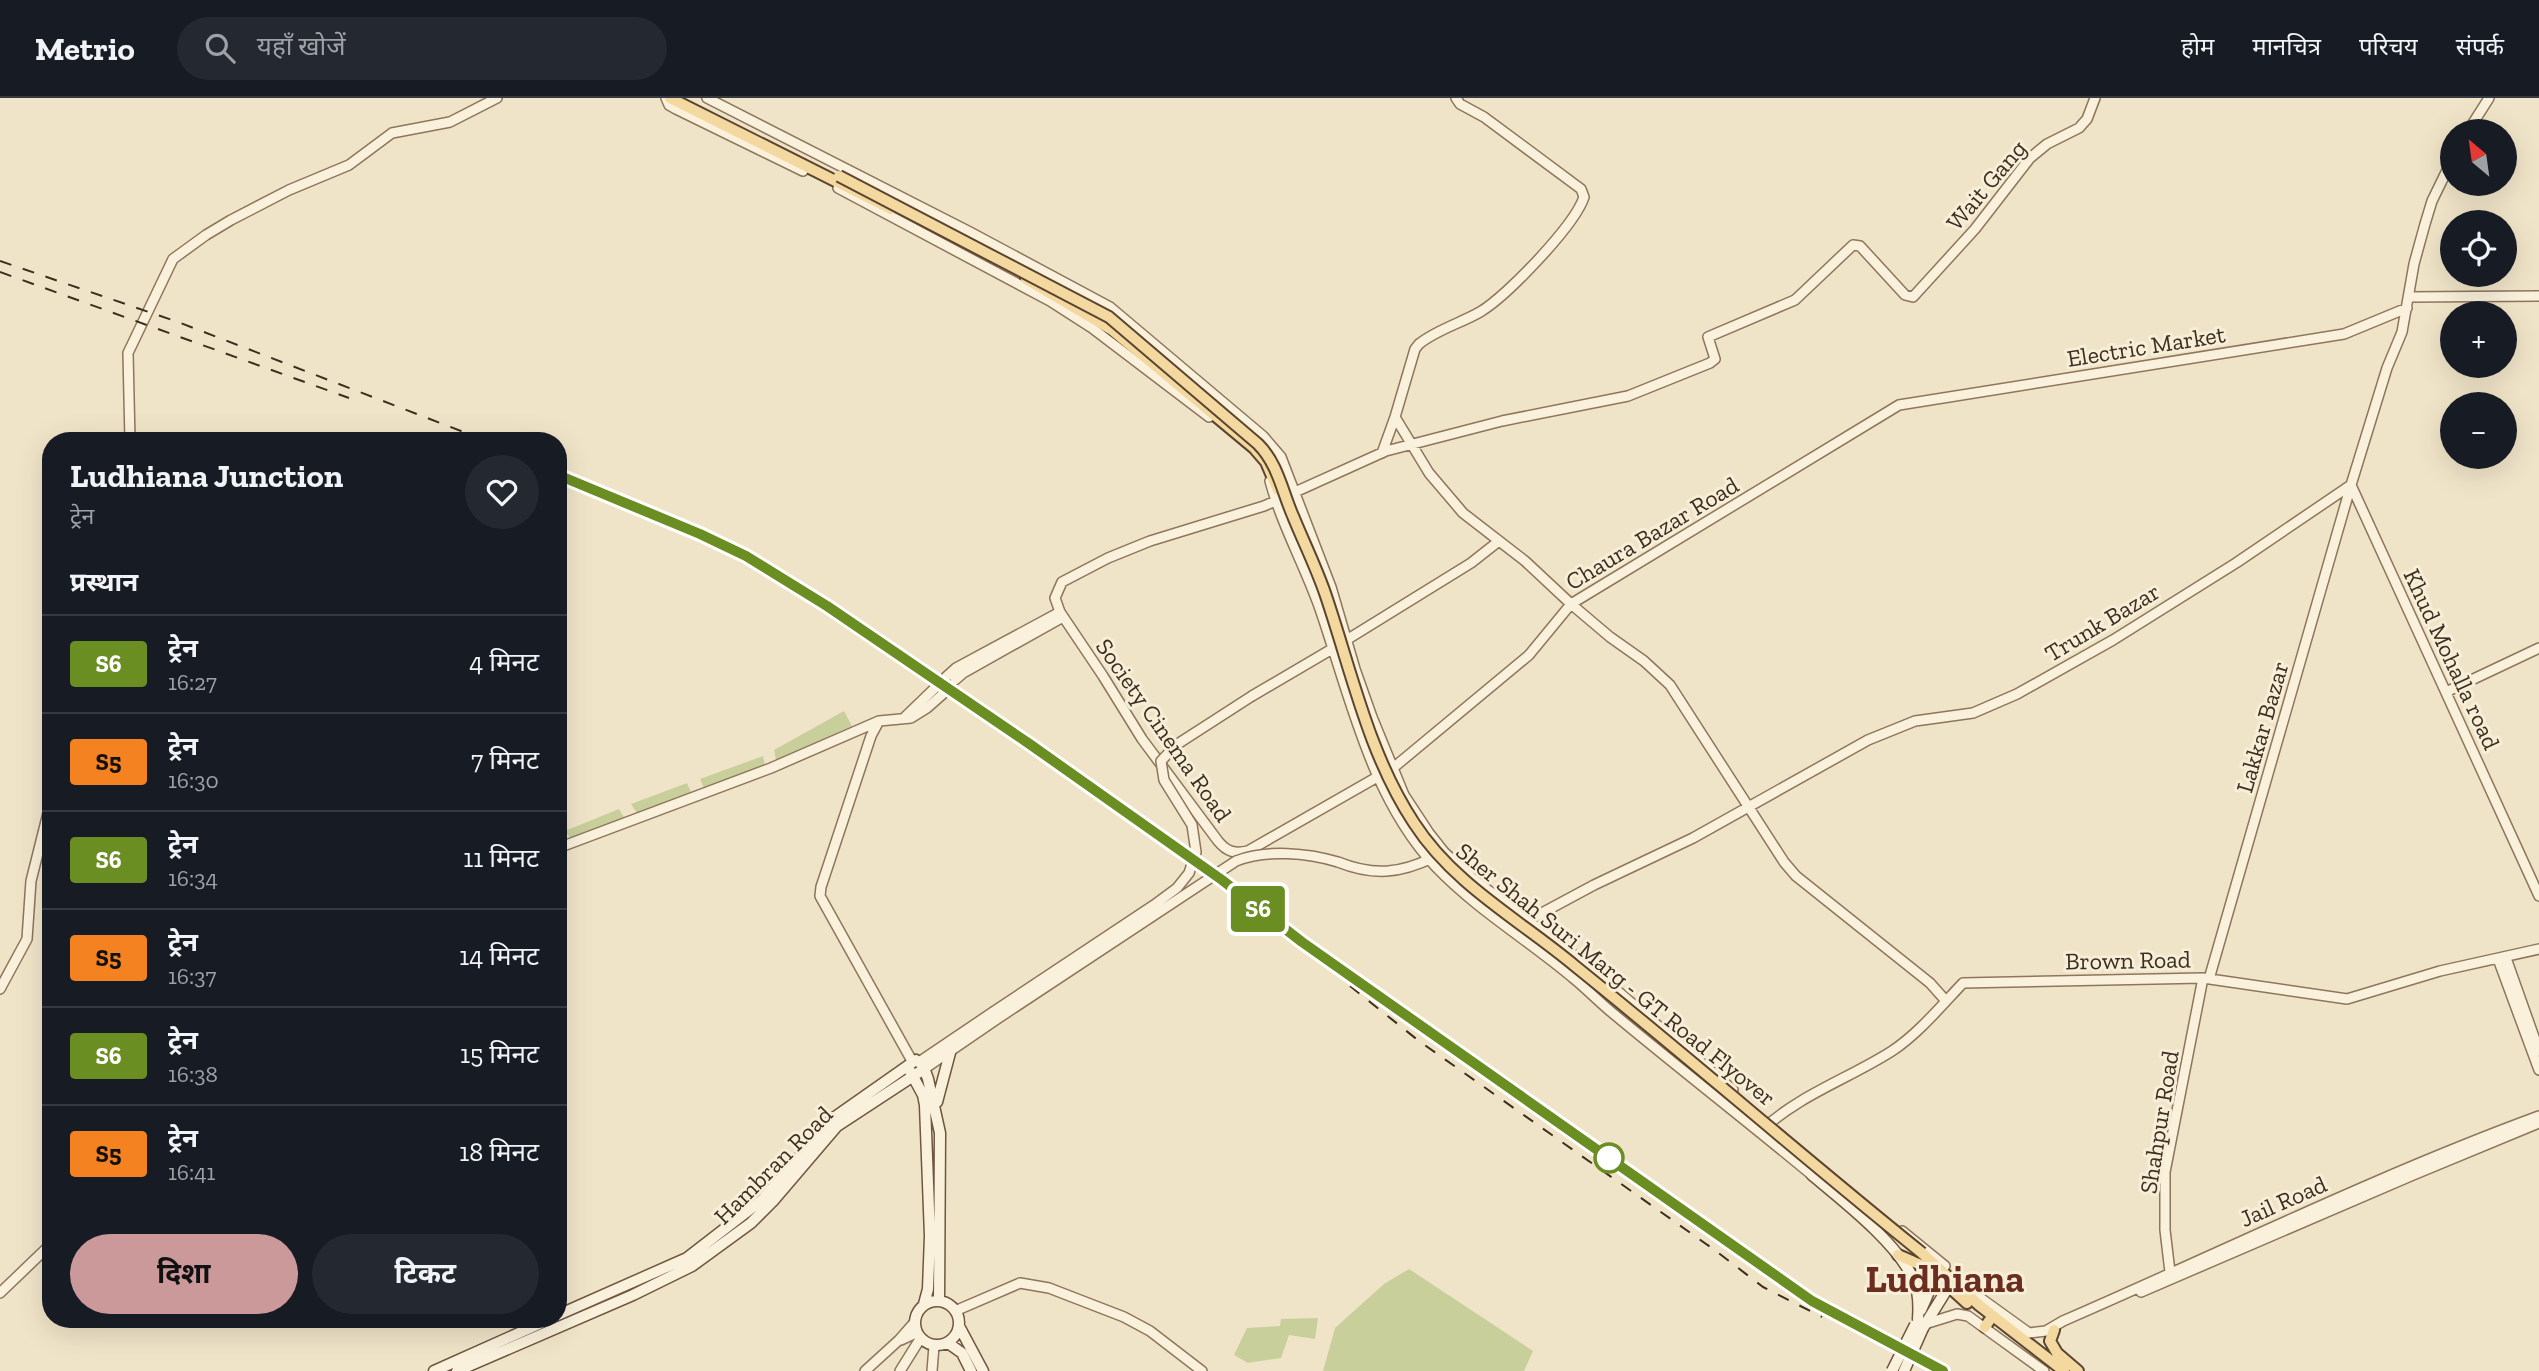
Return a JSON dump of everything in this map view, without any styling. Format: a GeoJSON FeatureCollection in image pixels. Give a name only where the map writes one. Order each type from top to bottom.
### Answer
{"type":"FeatureCollection","features":[{"type":"Feature","properties":{"kind":"main road","name":"Sher Shah Suri Marg - GT Road Flyover"},"geometry":{"type":"LineString","coordinates":[[674,99],[1003,267],[1088,314],[1112,330],[1254,449],[1271,472],[1319,594],[1346,681],[1378,767],[1407,824],[1435,861],[1463,887],[1557,959],[1947,1282]]}},
{"type":"Feature","properties":{"kind":"main road","name":"Sher Shah Suri Marg - GT Road Flyover"},"geometry":{"type":"LineString","coordinates":[[674,99],[1070,295],[1108,317],[1258,444],[1271,459],[1278,474],[1326,594],[1351,679],[1384,767],[1413,823],[1436,853],[1481,894],[1577,967],[1947,1282]]}},
{"type":"Feature","properties":{"kind":"main road"},"geometry":{"type":"LineString","coordinates":[[936,1108],[943,1071],[951,1049]]}},
{"type":"Feature","properties":{"kind":"main road"},"geometry":{"type":"LineString","coordinates":[[915,1067],[936,1108],[940,1133],[939,1301]]}},
{"type":"Feature","properties":{"kind":"main road"},"geometry":{"type":"LineString","coordinates":[[915,1067],[925,1105],[930,1236],[929,1290],[924,1304],[915,1316],[917,1332],[934,1346],[948,1343],[953,1338],[958,1318]]}},
{"type":"Feature","properties":{"kind":"main road","name":"Hambran Road"},"geometry":{"type":"LineString","coordinates":[[567,1311],[687,1258],[762,1200],[832,1119],[915,1067]]}},
{"type":"Feature","properties":{"kind":"main road","name":"Hambran Road"},"geometry":{"type":"LineString","coordinates":[[567,1324],[692,1266],[751,1223],[837,1126],[915,1067]]}},
{"type":"Feature","properties":{"kind":"main road"},"geometry":{"type":"LineString","coordinates":[[1812,1175],[1898,1255],[1916,1284],[1920,1320]]}},
{"type":"Feature","properties":{"kind":"main road"},"geometry":{"type":"LineString","coordinates":[[1898,1255],[1928,1268],[1933,1279],[1904,1371]]}},
{"type":"Feature","properties":{"kind":"main road"},"geometry":{"type":"LineString","coordinates":[[1892,1371],[1920,1320],[1947,1282],[1949,1269],[1945,1266]]}},
{"type":"Feature","properties":{"kind":"main road"},"geometry":{"type":"LineString","coordinates":[[1947,1282],[1966,1293],[2064,1371]]}},
{"type":"Feature","properties":{"kind":"main road"},"geometry":{"type":"LineString","coordinates":[[1947,1282],[1987,1324],[2055,1371]]}},
{"type":"Feature","properties":{"kind":"main road"},"geometry":{"type":"LineString","coordinates":[[924,1304],[939,1301],[946,1303],[958,1318],[983,1371]]}},
{"type":"Feature","properties":{"kind":"main road"},"geometry":{"type":"LineString","coordinates":[[434,1371],[530,1328]]}},
{"type":"Feature","properties":{"kind":"main road","name":"Hambran Road"},"geometry":{"type":"LineString","coordinates":[[457,1371],[557,1328]]}},
{"type":"Feature","properties":{"kind":"main road"},"geometry":{"type":"LineString","coordinates":[[2051,1336],[2078,1371]]}},
{"type":"Feature","properties":{"kind":"main road"},"geometry":{"type":"LineString","coordinates":[[948,1343],[962,1353],[971,1371]]}},
{"type":"Feature","properties":{"kind":"street"},"geometry":{"type":"LineString","coordinates":[[130,432],[128,353],[165,272],[177,256],[231,220],[289,190],[349,165],[393,134],[450,122],[497,98]]}},
{"type":"Feature","properties":{"kind":"street"},"geometry":{"type":"LineString","coordinates":[[707,98],[970,232],[1110,307],[1263,436],[1281,457],[1346,633],[1363,692],[1393,768],[1413,811],[1444,852],[1527,921],[1586,964],[1817,1162],[1945,1266]]}},
{"type":"Feature","properties":{"kind":"street"},"geometry":{"type":"LineString","coordinates":[[1381,453],[1419,344],[1483,310],[1517,281],[1540,259],[1584,197],[1581,189],[1484,117],[1460,104],[1456,98]]}},
{"type":"Feature","properties":{"kind":"street","name":"Wait Gang"},"geometry":{"type":"LineString","coordinates":[[1410,443],[1502,421],[1628,396],[1710,363],[1715,359],[1708,337],[1795,300],[1855,245],[1860,246],[1905,295],[1909,298],[1914,296],[1975,229],[2031,158],[2047,144],[2079,128],[2087,119],[2095,98]]}},
{"type":"Feature","properties":{"kind":"street"},"geometry":{"type":"LineString","coordinates":[[2476,119],[2489,98]]}},
{"type":"Feature","properties":{"kind":"street"},"geometry":{"type":"LineString","coordinates":[[674,99],[669,105],[831,184],[1050,301],[1092,328],[1258,457],[1266,470],[1275,501],[1316,599],[1379,777],[1405,825],[1430,859],[1466,894],[1571,976],[1812,1175]]}},
{"type":"Feature","properties":{"kind":"street"},"geometry":{"type":"LineString","coordinates":[[2351,485],[2387,368],[2402,332],[2411,276],[2432,201],[2440,185]]}},
{"type":"Feature","properties":{"kind":"street"},"geometry":{"type":"LineString","coordinates":[[2409,297],[2539,296]]}},
{"type":"Feature","properties":{"kind":"street","name":"Electric Market"},"geometry":{"type":"LineString","coordinates":[[1888,411],[1907,403],[2344,334],[2407,308]]}},
{"type":"Feature","properties":{"kind":"street","name":"Chaura Bazar Road"},"geometry":{"type":"LineString","coordinates":[[1393,768],[1529,655],[1571,604],[1888,411]]}},
{"type":"Feature","properties":{"kind":"street"},"geometry":{"type":"LineString","coordinates":[[1395,417],[1452,502],[1472,522],[1525,561],[1610,637],[1644,661],[1676,693],[1784,862],[1796,876],[1930,983],[1947,1001]]}},
{"type":"Feature","properties":{"kind":"street"},"geometry":{"type":"LineString","coordinates":[[951,678],[956,668],[1062,615],[1055,598],[1058,587],[1062,582],[1100,562],[1150,541],[1275,501],[1381,453],[1410,443]]}},
{"type":"Feature","properties":{"kind":"street","name":"Khud Mohalla road"},"geometry":{"type":"LineString","coordinates":[[2351,485],[2539,896]]}},
{"type":"Feature","properties":{"kind":"street","name":"Trunk Bazar"},"geometry":{"type":"LineString","coordinates":[[1527,921],[1613,875],[1693,838],[1853,748],[1915,721],[1966,715],[2017,694],[2113,640],[2236,563],[2351,485]]}},
{"type":"Feature","properties":{"kind":"street","name":"Lakkar Bazar"},"geometry":{"type":"LineString","coordinates":[[2206,979],[2351,485]]}},
{"type":"Feature","properties":{"kind":"street"},"geometry":{"type":"LineString","coordinates":[[1346,633],[1471,563],[1499,541]]}},
{"type":"Feature","properties":{"kind":"street","name":"Society Cinema Road"},"geometry":{"type":"LineString","coordinates":[[1062,615],[1142,739],[1218,842],[1228,851],[1240,853],[1259,847],[1393,768]]}},
{"type":"Feature","properties":{"kind":"street"},"geometry":{"type":"LineString","coordinates":[[2446,692],[2539,648]]}},
{"type":"Feature","properties":{"kind":"street"},"geometry":{"type":"LineString","coordinates":[[915,1067],[951,1049],[1183,882],[1195,859],[1195,837],[1186,812],[1164,780],[1161,761],[1175,746],[1295,669],[1332,649]]}},
{"type":"Feature","properties":{"kind":"street"},"geometry":{"type":"LineString","coordinates":[[567,845],[771,768],[879,721],[911,718],[927,708],[940,690]]}},
{"type":"Feature","properties":{"kind":"street"},"geometry":{"type":"LineString","coordinates":[[879,721],[871,736],[820,896],[915,1067]]}},
{"type":"Feature","properties":{"kind":"street"},"geometry":{"type":"LineString","coordinates":[[0,989],[27,939],[31,881],[42,838]]}},
{"type":"Feature","properties":{"kind":"street"},"geometry":{"type":"LineString","coordinates":[[915,1067],[1247,856],[1266,854],[1322,857],[1353,868],[1381,873],[1430,859],[1444,852]]}},
{"type":"Feature","properties":{"kind":"street","name":"Brown Road"},"geometry":{"type":"LineString","coordinates":[[1761,1132],[1771,1122],[1815,1094],[1893,1050],[1914,1034],[1963,983],[2206,979],[2347,999],[2440,971],[2539,949]]}},
{"type":"Feature","properties":{"kind":"street"},"geometry":{"type":"LineString","coordinates":[[2502,958],[2539,1051]]}},
{"type":"Feature","properties":{"kind":"street"},"geometry":{"type":"LineString","coordinates":[[2502,958],[2539,1070]]}},
{"type":"Feature","properties":{"kind":"street","name":"Shahpur Road"},"geometry":{"type":"LineString","coordinates":[[2170,1272],[2165,1230],[2165,1172],[2206,979]]}},
{"type":"Feature","properties":{"kind":"street","name":"Jail Road"},"geometry":{"type":"LineString","coordinates":[[2051,1336],[2242,1247],[2321,1216],[2539,1116]]}},
{"type":"Feature","properties":{"kind":"street","name":"Jail Road"},"geometry":{"type":"LineString","coordinates":[[2051,1336],[2063,1321],[2253,1234],[2478,1143],[2539,1123]]}},
{"type":"Feature","properties":{"kind":"street"},"geometry":{"type":"LineString","coordinates":[[1812,1175],[1812,1167],[1817,1162]]}},
{"type":"Feature","properties":{"kind":"street"},"geometry":{"type":"LineString","coordinates":[[0,1293],[42,1253]]}},
{"type":"Feature","properties":{"kind":"street"},"geometry":{"type":"LineString","coordinates":[[958,1318],[985,1297],[1018,1284],[1063,1292],[1124,1317],[1159,1336],[1202,1371]]}},
{"type":"Feature","properties":{"kind":"street"},"geometry":{"type":"LineString","coordinates":[[958,1318],[1026,1285]]}},
{"type":"Feature","properties":{"kind":"street"},"geometry":{"type":"LineString","coordinates":[[1966,1293],[1972,1293],[1987,1302],[2029,1333],[2051,1336]]}},
{"type":"Feature","properties":{"kind":"street"},"geometry":{"type":"LineString","coordinates":[[1920,1320],[1957,1314],[1968,1316],[1987,1324],[2044,1371]]}},
{"type":"Feature","properties":{"kind":"street"},"geometry":{"type":"LineString","coordinates":[[865,1371],[900,1340],[917,1332]]}},
{"type":"Feature","properties":{"kind":"street"},"geometry":{"type":"LineString","coordinates":[[900,1371],[917,1332]]}},
{"type":"Feature","properties":{"kind":"street"},"geometry":{"type":"LineString","coordinates":[[932,1371],[934,1346]]}},
{"type":"Feature","properties":{"kind":"green space"},"geometry":{"type":"Polygon","coordinates":[[[844,711],[852,726],[776,760],[774,750],[844,711]]]}},
{"type":"Feature","properties":{"kind":"green space"},"geometry":{"type":"Polygon","coordinates":[[[763,756],[765,765],[704,788],[700,779],[763,756]]]}},
{"type":"Feature","properties":{"kind":"green space"},"geometry":{"type":"Polygon","coordinates":[[[687,783],[691,792],[637,813],[631,804],[687,783]]]}},
{"type":"Feature","properties":{"kind":"green space"},"geometry":{"type":"Polygon","coordinates":[[[619,809],[625,819],[570,838],[567,830],[619,809]]]}},
{"type":"Feature","properties":{"kind":"green space"},"geometry":{"type":"Polygon","coordinates":[[[1409,1269],[1533,1351],[1524,1371],[1323,1371],[1335,1328],[1384,1284],[1409,1269]]]}},
{"type":"Feature","properties":{"kind":"green space"},"geometry":{"type":"Polygon","coordinates":[[[1318,1318],[1315,1339],[1289,1335],[1281,1358],[1248,1363],[1234,1355],[1247,1328],[1280,1326],[1281,1319],[1318,1318]]]}},
{"type":"Feature","properties":{"kind":"railway"},"geometry":{"type":"LineString","coordinates":[[0,261],[178,322],[464,432]]}},
{"type":"Feature","properties":{"kind":"railway"},"geometry":{"type":"LineString","coordinates":[[0,272],[349,398]]}},
{"type":"Feature","properties":{"kind":"railway"},"geometry":{"type":"LineString","coordinates":[[567,479],[746,556],[827,605],[1031,745],[1222,880],[1302,942],[1813,1301],[1943,1371]]}},
{"type":"Feature","properties":{"kind":"railway"},"geometry":{"type":"LineString","coordinates":[[1350,986],[1419,1041],[1763,1287],[1822,1317]]}},
{"type":"Feature","properties":{"kind":"train","name":"S6"},"geometry":{"type":"LineString","coordinates":[[567,478],[614,496],[746,556],[827,606],[1031,745],[1222,880],[1302,942],[1812,1301],[1943,1371]]}},
{"type":"Feature","properties":{"kind":"district","name":"Ludhiana"},"geometry":{"type":"Point","coordinates":[1945,1279]}}]}
